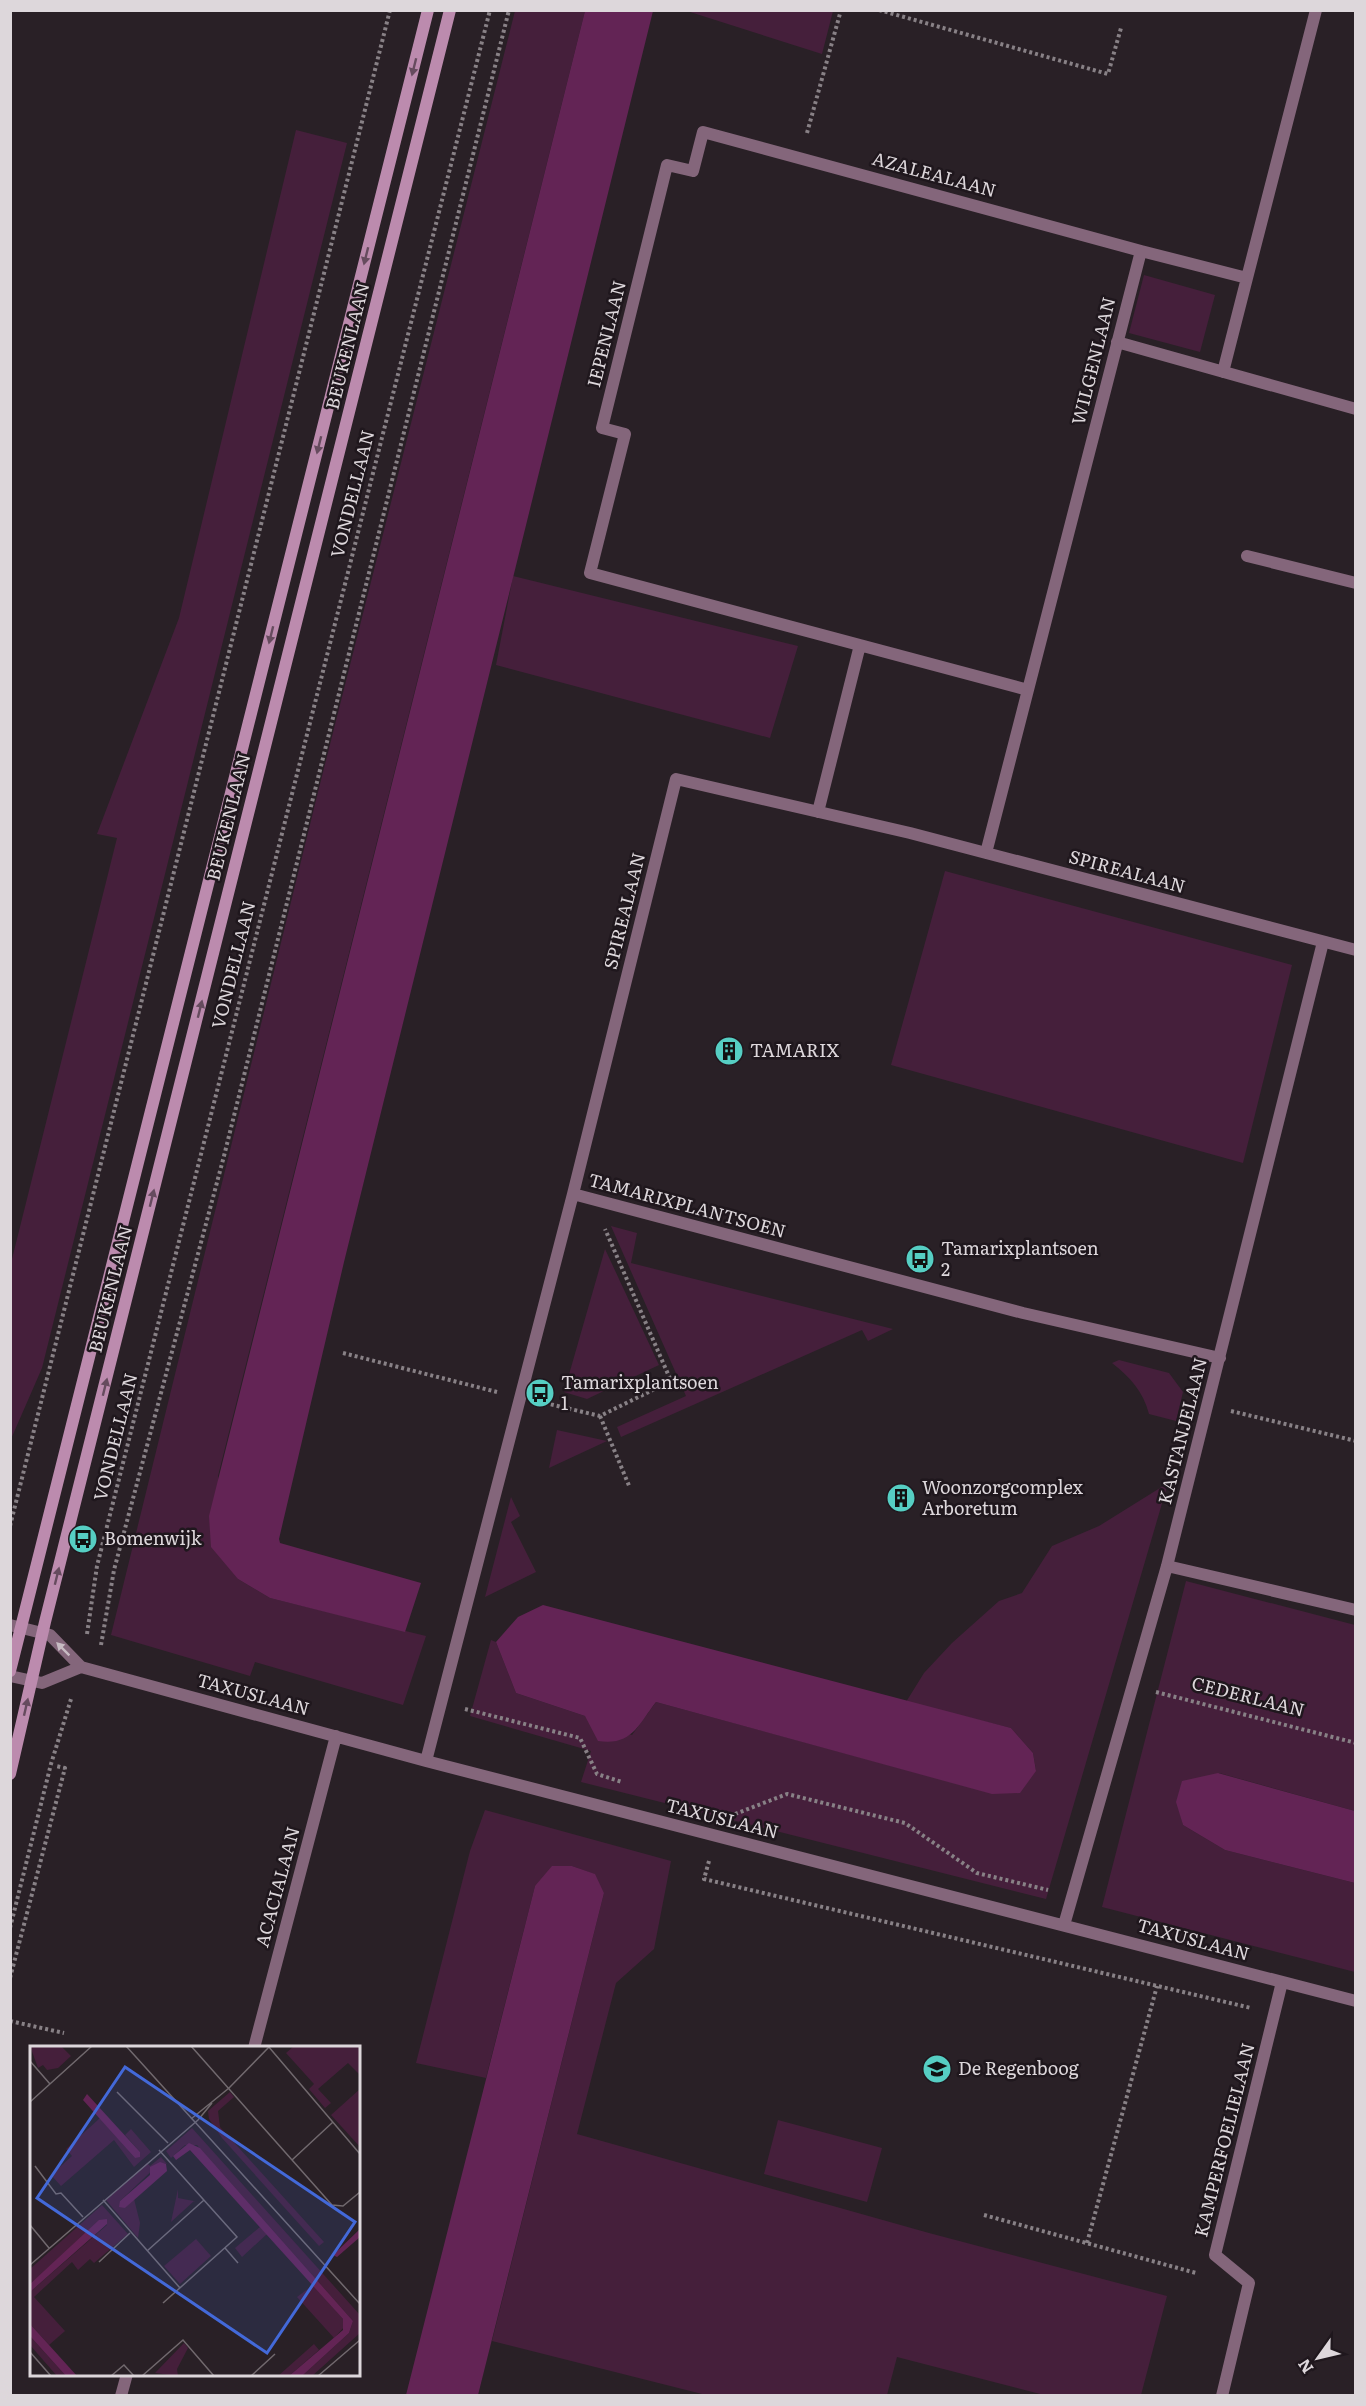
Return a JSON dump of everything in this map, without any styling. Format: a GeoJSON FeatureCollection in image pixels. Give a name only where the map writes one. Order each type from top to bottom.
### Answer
{"type":"FeatureCollection","features":[{"type":"Feature","properties":{"kind":"street","name":"BEUKENLAAN"},"geometry":{"type":"LineString","coordinates":[[10,1671],[16,1626],[428,10]]}},
{"type":"Feature","properties":{"kind":"street","name":"BEUKENLAAN"},"geometry":{"type":"LineString","coordinates":[[10,1774],[43,1633],[450,10]]}},
{"type":"Feature","properties":{"kind":"street"},"geometry":{"type":"LineString","coordinates":[[1223,372],[1316,10]]}},
{"type":"Feature","properties":{"kind":"street","name":"IEPENLAAN"},"geometry":{"type":"LineString","coordinates":[[717,135],[703,132],[693,171],[667,165],[602,428],[625,434],[590,573],[861,645]]}},
{"type":"Feature","properties":{"kind":"street","name":"AZALEALAAN"},"geometry":{"type":"LineString","coordinates":[[717,135],[1141,251]]}},
{"type":"Feature","properties":{"kind":"street"},"geometry":{"type":"LineString","coordinates":[[1141,251],[1247,278]]}},
{"type":"Feature","properties":{"kind":"street","name":"WILGENLAAN"},"geometry":{"type":"LineString","coordinates":[[986,853],[1141,251]]}},
{"type":"Feature","properties":{"kind":"street"},"geometry":{"type":"LineString","coordinates":[[1117,342],[1356,410]]}},
{"type":"Feature","properties":{"kind":"street"},"geometry":{"type":"LineString","coordinates":[[1247,556],[1356,583]]}},
{"type":"Feature","properties":{"kind":"street"},"geometry":{"type":"LineString","coordinates":[[818,812],[861,645],[1028,690]]}},
{"type":"Feature","properties":{"kind":"street","name":"SPIREALAAN"},"geometry":{"type":"LineString","coordinates":[[573,1194],[676,779],[986,853],[1356,950]]}},
{"type":"Feature","properties":{"kind":"street","name":"KASTANJELAAN"},"geometry":{"type":"LineString","coordinates":[[1064,1925],[1167,1566],[1323,942]]}},
{"type":"Feature","properties":{"kind":"street","name":"TAMARIXPLANTSOEN"},"geometry":{"type":"LineString","coordinates":[[426,1761],[573,1194],[1023,1313],[1220,1358]]}},
{"type":"Feature","properties":{"kind":"street"},"geometry":{"type":"LineString","coordinates":[[1167,1566],[1356,1610]]}},
{"type":"Feature","properties":{"kind":"street"},"geometry":{"type":"LineString","coordinates":[[10,1676],[42,1683],[81,1667],[50,1635],[16,1626]]}},
{"type":"Feature","properties":{"kind":"street","name":"TAXUSLAAN"},"geometry":{"type":"LineString","coordinates":[[81,1667],[426,1761],[1356,2001]]}},
{"type":"Feature","properties":{"kind":"street","name":"ACACIALAAN"},"geometry":{"type":"LineString","coordinates":[[255,2046],[336,1736]]}},
{"type":"Feature","properties":{"kind":"street","name":"KAMPERFOELIELAAN"},"geometry":{"type":"LineString","coordinates":[[1222,2396],[1249,2283],[1215,2255],[1282,1982]]}},
{"type":"Feature","properties":{"kind":"street"},"geometry":{"type":"LineString","coordinates":[[121,2396],[126,2376]]}},
{"type":"Feature","properties":{"kind":"path"},"geometry":{"type":"LineString","coordinates":[[10,1526],[390,10]]}},
{"type":"Feature","properties":{"kind":"path","name":"VONDELLAAN"},"geometry":{"type":"LineString","coordinates":[[10,1928],[51,1764],[81,1667],[100,1555],[490,10]]}},
{"type":"Feature","properties":{"kind":"path"},"geometry":{"type":"LineString","coordinates":[[96,1671],[114,1570],[224,1156],[509,10]]}},
{"type":"Feature","properties":{"kind":"path"},"geometry":{"type":"LineString","coordinates":[[800,157],[841,10]]}},
{"type":"Feature","properties":{"kind":"path"},"geometry":{"type":"LineString","coordinates":[[879,10],[1108,74],[1121,28]]}},
{"type":"Feature","properties":{"kind":"path"},"geometry":{"type":"LineString","coordinates":[[343,1353],[600,1416],[671,1381],[591,1198]]}},
{"type":"Feature","properties":{"kind":"path"},"geometry":{"type":"LineString","coordinates":[[1207,1406],[1356,1441]]}},
{"type":"Feature","properties":{"kind":"path"},"geometry":{"type":"LineString","coordinates":[[600,1416],[630,1488]]}},
{"type":"Feature","properties":{"kind":"path","name":"CEDERLAAN"},"geometry":{"type":"LineString","coordinates":[[1132,1686],[1356,1743]]}},
{"type":"Feature","properties":{"kind":"path"},"geometry":{"type":"LineString","coordinates":[[441,1703],[580,1738],[597,1774],[631,1784]]}},
{"type":"Feature","properties":{"kind":"path"},"geometry":{"type":"LineString","coordinates":[[10,1978],[65,1768],[56,1766]]}},
{"type":"Feature","properties":{"kind":"path"},"geometry":{"type":"LineString","coordinates":[[733,1815],[787,1794],[905,1823],[977,1873],[1072,1896]]}},
{"type":"Feature","properties":{"kind":"path"},"geometry":{"type":"LineString","coordinates":[[697,1857],[709,1860],[704,1879],[1275,2014]]}},
{"type":"Feature","properties":{"kind":"path"},"geometry":{"type":"LineString","coordinates":[[1088,2243],[1157,1986]]}},
{"type":"Feature","properties":{"kind":"path"},"geometry":{"type":"LineString","coordinates":[[10,2021],[64,2033]]}},
{"type":"Feature","properties":{"kind":"path"},"geometry":{"type":"LineString","coordinates":[[984,2215],[1202,2275]]}},
{"type":"Feature","properties":{"kind":"shaded area"},"geometry":{"type":"Polygon","coordinates":[[[833,10],[822,54],[687,11],[833,10]]]}},
{"type":"Feature","properties":{"kind":"shaded area"},"geometry":{"type":"Polygon","coordinates":[[[515,11],[585,11],[218,1476],[238,1579],[270,1598],[426,1636],[403,1705],[255,1662],[250,1676],[111,1635],[318,792],[515,11]]]}},
{"type":"Feature","properties":{"kind":"shaded area"},"geometry":{"type":"Polygon","coordinates":[[[585,11],[653,11],[344,1262],[279,1539],[280,1543],[421,1583],[405,1632],[270,1598],[238,1579],[211,1547],[209,1516],[585,11]]]}},
{"type":"Feature","properties":{"kind":"shaded area"},"geometry":{"type":"Polygon","coordinates":[[[296,130],[347,143],[42,1368],[11,1439],[11,1263],[117,838],[97,834],[179,618],[296,130]]]}},
{"type":"Feature","properties":{"kind":"shaded area"},"geometry":{"type":"Polygon","coordinates":[[[1144,275],[1215,295],[1200,352],[1129,333],[1144,275]]]}},
{"type":"Feature","properties":{"kind":"shaded area"},"geometry":{"type":"Polygon","coordinates":[[[513,576],[798,646],[770,738],[496,665],[513,576]]]}},
{"type":"Feature","properties":{"kind":"shaded area"},"geometry":{"type":"Polygon","coordinates":[[[945,871],[1292,965],[1243,1163],[891,1065],[945,871]]]}},
{"type":"Feature","properties":{"kind":"shaded area"},"geometry":{"type":"Polygon","coordinates":[[[611,1226],[637,1233],[631,1263],[893,1329],[868,1341],[862,1330],[621,1437],[617,1427],[686,1396],[611,1226]]]}},
{"type":"Feature","properties":{"kind":"shaded area"},"geometry":{"type":"Polygon","coordinates":[[[605,1249],[659,1365],[587,1399],[564,1392],[605,1249]]]}},
{"type":"Feature","properties":{"kind":"shaded area"},"geometry":{"type":"Polygon","coordinates":[[[1119,1360],[1169,1373],[1183,1392],[1176,1421],[1149,1414],[1135,1385],[1112,1363],[1119,1360]]]}},
{"type":"Feature","properties":{"kind":"shaded area"},"geometry":{"type":"Polygon","coordinates":[[[557,1430],[607,1441],[549,1468],[557,1430]]]}},
{"type":"Feature","properties":{"kind":"shaded area"},"geometry":{"type":"Polygon","coordinates":[[[1168,1483],[1046,1899],[581,1782],[591,1751],[470,1716],[491,1640],[496,1642],[516,1693],[585,1716],[632,1735],[656,1702],[991,1793],[1019,1793],[1036,1770],[1033,1753],[1011,1728],[906,1702],[924,1673],[952,1643],[999,1601],[1022,1593],[1052,1546],[1099,1526],[1168,1483]]]}},
{"type":"Feature","properties":{"kind":"shaded area"},"geometry":{"type":"Polygon","coordinates":[[[511,1497],[520,1516],[511,1522],[536,1572],[485,1597],[511,1497]]]}},
{"type":"Feature","properties":{"kind":"shaded area"},"geometry":{"type":"Polygon","coordinates":[[[1186,1581],[1355,1625],[1355,1811],[1219,1773],[1178,1806],[1183,1825],[1225,1850],[1355,1883],[1355,1972],[1102,1907],[1186,1581]]]}},
{"type":"Feature","properties":{"kind":"shaded area"},"geometry":{"type":"Polygon","coordinates":[[[543,1605],[1011,1728],[1033,1753],[1036,1771],[1020,1793],[992,1794],[656,1702],[639,1726],[627,1737],[610,1742],[598,1741],[585,1716],[516,1693],[496,1642],[518,1617],[543,1605]]]}},
{"type":"Feature","properties":{"kind":"shaded area"},"geometry":{"type":"Polygon","coordinates":[[[1218,1773],[1355,1811],[1355,1883],[1225,1850],[1183,1825],[1176,1802],[1182,1781],[1218,1773]]]}},
{"type":"Feature","properties":{"kind":"shaded area"},"geometry":{"type":"Polygon","coordinates":[[[485,1810],[671,1861],[654,1949],[616,1983],[577,2134],[929,2233],[1167,2296],[1141,2395],[1044,2395],[897,2357],[887,2395],[706,2395],[492,2341],[604,1893],[594,1874],[572,1866],[535,1886],[486,2078],[416,2063],[470,1851],[485,1810]]]}},
{"type":"Feature","properties":{"kind":"shaded area"},"geometry":{"type":"Polygon","coordinates":[[[552,1866],[572,1866],[595,1874],[604,1893],[478,2395],[406,2395],[535,1886],[552,1866]]]}},
{"type":"Feature","properties":{"kind":"shaded area"},"geometry":{"type":"Polygon","coordinates":[[[778,2120],[882,2148],[867,2202],[764,2174],[778,2120]]]}},
{"type":"Feature","properties":{"kind":"place","name":"TAMARIX"},"geometry":{"type":"Point","coordinates":[729,1051]}},
{"type":"Feature","properties":{"kind":"place","name":"Tamarixplantsoen 2"},"geometry":{"type":"Point","coordinates":[920,1259]}},
{"type":"Feature","properties":{"kind":"place","name":"Tamarixplantsoen 1"},"geometry":{"type":"Point","coordinates":[540,1393]}},
{"type":"Feature","properties":{"kind":"place","name":"Woonzorgcomplex Arboretum"},"geometry":{"type":"Point","coordinates":[901,1498]}},
{"type":"Feature","properties":{"kind":"place","name":"Bomenwijk"},"geometry":{"type":"Point","coordinates":[83,1539]}},
{"type":"Feature","properties":{"kind":"place","name":"De Regenboog"},"geometry":{"type":"Point","coordinates":[937,2069]}}]}
